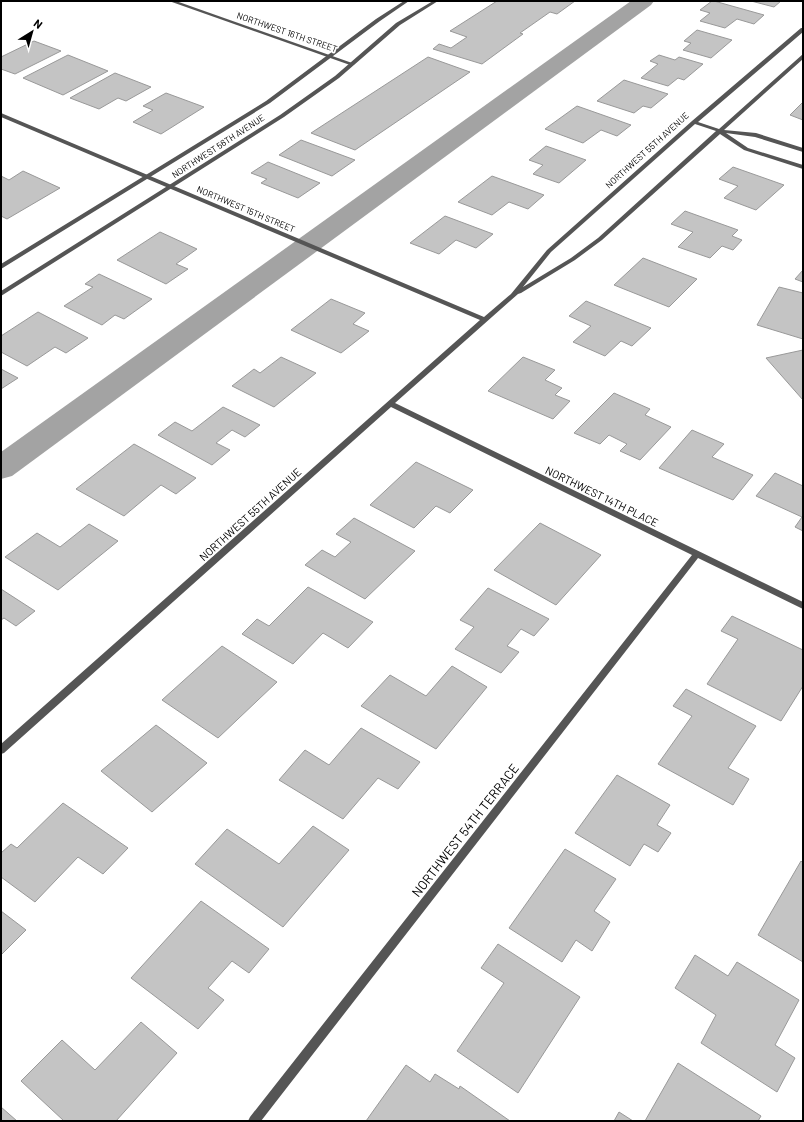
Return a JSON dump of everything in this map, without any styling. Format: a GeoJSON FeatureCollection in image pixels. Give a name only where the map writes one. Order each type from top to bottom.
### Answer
{"type":"FeatureCollection","features":[{"type":"Feature","properties":{"kind":"street","name":"NORTHWEST 16TH STREET"},"geometry":{"type":"LineString","coordinates":[[171,1],[352,64]]}},
{"type":"Feature","properties":{"kind":"street","name":"NORTHWEST 56TH AVENUE"},"geometry":{"type":"LineString","coordinates":[[1,267],[268,102],[378,20],[407,1]]}},
{"type":"Feature","properties":{"kind":"street","name":"NORTHWEST 56TH AVENUE"},"geometry":{"type":"LineString","coordinates":[[1,294],[282,116],[336,77],[398,24],[436,1]]}},
{"type":"Feature","properties":{"kind":"street","name":"NORTHWEST 55TH AVENUE"},"geometry":{"type":"LineString","coordinates":[[1,750],[513,295],[549,251],[694,122],[803,29]]}},
{"type":"Feature","properties":{"kind":"street","name":"NORTHWEST 55TH AVENUE"},"geometry":{"type":"LineString","coordinates":[[513,295],[573,258],[600,239],[803,56]]}},
{"type":"Feature","properties":{"kind":"street","name":"NORTHWEST 15TH STREET"},"geometry":{"type":"LineString","coordinates":[[1,115],[485,320]]}},
{"type":"Feature","properties":{"kind":"street"},"geometry":{"type":"LineString","coordinates":[[694,122],[720,131],[756,135],[803,150]]}},
{"type":"Feature","properties":{"kind":"street"},"geometry":{"type":"LineString","coordinates":[[720,131],[746,149],[803,168]]}},
{"type":"Feature","properties":{"kind":"street","name":"NORTHWEST 14TH PLACE"},"geometry":{"type":"LineString","coordinates":[[391,404],[696,555],[803,606]]}},
{"type":"Feature","properties":{"kind":"street","name":"NORTHWEST 54TH TERRACE"},"geometry":{"type":"LineString","coordinates":[[254,1121],[696,555]]}},
{"type":"Feature","properties":{"kind":"building"},"geometry":{"type":"Polygon","coordinates":[[[497,1],[575,1],[557,14],[550,12],[520,33],[523,34],[482,64],[433,49],[439,44],[451,48],[467,37],[450,31],[497,1]]]}},
{"type":"Feature","properties":{"kind":"building"},"geometry":{"type":"Polygon","coordinates":[[[712,1],[764,15],[754,24],[737,19],[725,28],[700,21],[710,13],[700,10],[712,1]]]}},
{"type":"Feature","properties":{"kind":"building"},"geometry":{"type":"Polygon","coordinates":[[[751,1],[781,1],[774,7],[751,1]]]}},
{"type":"Feature","properties":{"kind":"building"},"geometry":{"type":"Polygon","coordinates":[[[697,30],[732,40],[711,58],[683,50],[691,43],[684,41],[697,30]]]}},
{"type":"Feature","properties":{"kind":"building"},"geometry":{"type":"Polygon","coordinates":[[[34,41],[61,51],[15,74],[1,69],[1,57],[34,41]]]}},
{"type":"Feature","properties":{"kind":"building"},"geometry":{"type":"Polygon","coordinates":[[[68,55],[108,71],[63,95],[23,78],[68,55]]]}},
{"type":"Feature","properties":{"kind":"building"},"geometry":{"type":"Polygon","coordinates":[[[659,55],[675,60],[679,57],[703,64],[684,80],[678,78],[668,86],[641,78],[658,64],[650,61],[659,55]]]}},
{"type":"Feature","properties":{"kind":"building"},"geometry":{"type":"Polygon","coordinates":[[[428,57],[470,72],[355,150],[311,133],[428,57]]]}},
{"type":"Feature","properties":{"kind":"building"},"geometry":{"type":"Polygon","coordinates":[[[115,73],[151,87],[126,101],[118,98],[99,109],[70,98],[115,73]]]}},
{"type":"Feature","properties":{"kind":"building"},"geometry":{"type":"Polygon","coordinates":[[[624,80],[668,94],[651,108],[643,106],[634,113],[597,101],[624,80]]]}},
{"type":"Feature","properties":{"kind":"building"},"geometry":{"type":"Polygon","coordinates":[[[166,93],[204,107],[161,134],[133,122],[153,110],[143,106],[166,93]]]}},
{"type":"Feature","properties":{"kind":"building"},"geometry":{"type":"Polygon","coordinates":[[[803,102],[803,120],[790,115],[803,102]]]}},
{"type":"Feature","properties":{"kind":"building"},"geometry":{"type":"Polygon","coordinates":[[[577,106],[631,125],[617,136],[601,130],[583,143],[545,129],[577,106]]]}},
{"type":"Feature","properties":{"kind":"building"},"geometry":{"type":"Polygon","coordinates":[[[301,140],[355,160],[332,176],[279,155],[301,140]]]}},
{"type":"Feature","properties":{"kind":"building"},"geometry":{"type":"Polygon","coordinates":[[[546,146],[586,160],[559,183],[533,174],[543,165],[529,160],[546,146]]]}},
{"type":"Feature","properties":{"kind":"building"},"geometry":{"type":"Polygon","coordinates":[[[268,162],[320,183],[298,198],[261,183],[267,179],[251,173],[268,162]]]}},
{"type":"Feature","properties":{"kind":"building"},"geometry":{"type":"Polygon","coordinates":[[[733,167],[784,185],[756,210],[724,198],[738,186],[719,179],[733,167]]]}},
{"type":"Feature","properties":{"kind":"building"},"geometry":{"type":"Polygon","coordinates":[[[23,171],[60,188],[7,219],[1,216],[1,176],[9,180],[23,171]]]}},
{"type":"Feature","properties":{"kind":"building"},"geometry":{"type":"Polygon","coordinates":[[[492,176],[544,195],[528,209],[509,202],[492,215],[458,202],[492,176]]]}},
{"type":"Feature","properties":{"kind":"building"},"geometry":{"type":"Polygon","coordinates":[[[685,211],[738,230],[732,236],[742,240],[733,250],[722,246],[710,258],[678,247],[693,232],[671,224],[685,211]]]}},
{"type":"Feature","properties":{"kind":"building"},"geometry":{"type":"Polygon","coordinates":[[[445,216],[493,234],[476,248],[456,240],[439,254],[410,243],[445,216]]]}},
{"type":"Feature","properties":{"kind":"building"},"geometry":{"type":"Polygon","coordinates":[[[160,232],[197,249],[176,264],[188,269],[166,284],[117,260],[160,232]]]}},
{"type":"Feature","properties":{"kind":"building"},"geometry":{"type":"Polygon","coordinates":[[[643,258],[697,279],[669,307],[614,285],[643,258]]]}},
{"type":"Feature","properties":{"kind":"building"},"geometry":{"type":"Polygon","coordinates":[[[803,270],[803,282],[795,279],[803,270]]]}},
{"type":"Feature","properties":{"kind":"building"},"geometry":{"type":"Polygon","coordinates":[[[99,274],[152,299],[124,319],[115,315],[102,325],[64,306],[93,287],[85,284],[99,274]]]}},
{"type":"Feature","properties":{"kind":"building"},"geometry":{"type":"Polygon","coordinates":[[[779,287],[803,293],[803,339],[757,325],[779,287]]]}},
{"type":"Feature","properties":{"kind":"building"},"geometry":{"type":"Polygon","coordinates":[[[331,299],[365,313],[353,324],[369,331],[341,353],[291,330],[331,299]]]}},
{"type":"Feature","properties":{"kind":"building"},"geometry":{"type":"Polygon","coordinates":[[[586,301],[651,328],[632,346],[621,341],[605,356],[573,342],[591,326],[569,316],[586,301]]]}},
{"type":"Feature","properties":{"kind":"building"},"geometry":{"type":"Polygon","coordinates":[[[38,312],[88,338],[66,353],[55,347],[27,366],[1,352],[1,336],[38,312]]]}},
{"type":"Feature","properties":{"kind":"building"},"geometry":{"type":"Polygon","coordinates":[[[803,350],[803,400],[766,358],[803,350]]]}},
{"type":"Feature","properties":{"kind":"building"},"geometry":{"type":"Polygon","coordinates":[[[281,357],[316,373],[274,407],[232,386],[254,369],[260,373],[281,357]]]}},
{"type":"Feature","properties":{"kind":"building"},"geometry":{"type":"Polygon","coordinates":[[[523,357],[555,370],[545,380],[562,388],[555,395],[570,401],[553,419],[488,391],[523,357]]]}},
{"type":"Feature","properties":{"kind":"building"},"geometry":{"type":"Polygon","coordinates":[[[1,369],[18,378],[1,389],[1,369]]]}},
{"type":"Feature","properties":{"kind":"building"},"geometry":{"type":"Polygon","coordinates":[[[614,393],[650,409],[645,415],[671,427],[640,460],[620,451],[627,444],[609,435],[600,444],[574,433],[614,393]]]}},
{"type":"Feature","properties":{"kind":"building"},"geometry":{"type":"Polygon","coordinates":[[[223,407],[260,425],[245,437],[232,430],[216,443],[230,450],[212,465],[158,435],[175,422],[192,431],[223,407]]]}},
{"type":"Feature","properties":{"kind":"building"},"geometry":{"type":"Polygon","coordinates":[[[692,430],[724,444],[712,457],[753,475],[733,500],[659,468],[692,430]]]}},
{"type":"Feature","properties":{"kind":"building"},"geometry":{"type":"Polygon","coordinates":[[[134,444],[196,478],[176,494],[161,485],[124,516],[76,489],[134,444]]]}},
{"type":"Feature","properties":{"kind":"building"},"geometry":{"type":"Polygon","coordinates":[[[416,462],[473,490],[450,513],[436,506],[414,528],[370,505],[416,462]]]}},
{"type":"Feature","properties":{"kind":"building"},"geometry":{"type":"Polygon","coordinates":[[[775,473],[803,486],[803,531],[795,527],[802,517],[756,496],[775,473]]]}},
{"type":"Feature","properties":{"kind":"building"},"geometry":{"type":"Polygon","coordinates":[[[354,518],[415,551],[365,599],[305,565],[322,550],[335,557],[351,542],[336,534],[354,518]]]}},
{"type":"Feature","properties":{"kind":"building"},"geometry":{"type":"Polygon","coordinates":[[[540,523],[601,555],[556,605],[494,570],[540,523]]]}},
{"type":"Feature","properties":{"kind":"building"},"geometry":{"type":"Polygon","coordinates":[[[89,524],[118,541],[58,590],[5,557],[37,533],[60,547],[89,524]]]}},
{"type":"Feature","properties":{"kind":"building"},"geometry":{"type":"Polygon","coordinates":[[[308,587],[373,622],[348,648],[323,633],[293,664],[242,634],[257,619],[269,626],[308,587]]]}},
{"type":"Feature","properties":{"kind":"building"},"geometry":{"type":"Polygon","coordinates":[[[488,588],[549,619],[534,636],[521,629],[507,646],[519,652],[501,673],[455,649],[474,627],[460,620],[488,588]]]}},
{"type":"Feature","properties":{"kind":"building"},"geometry":{"type":"Polygon","coordinates":[[[1,589],[35,611],[16,626],[4,618],[1,620],[1,589]]]}},
{"type":"Feature","properties":{"kind":"building"},"geometry":{"type":"Polygon","coordinates":[[[732,616],[803,650],[803,686],[781,721],[707,684],[738,639],[721,631],[732,616]]]}},
{"type":"Feature","properties":{"kind":"building"},"geometry":{"type":"Polygon","coordinates":[[[222,646],[277,682],[218,738],[162,700],[222,646]]]}},
{"type":"Feature","properties":{"kind":"building"},"geometry":{"type":"Polygon","coordinates":[[[452,666],[487,687],[436,749],[361,706],[390,675],[426,696],[452,666]]]}},
{"type":"Feature","properties":{"kind":"building"},"geometry":{"type":"Polygon","coordinates":[[[686,689],[756,726],[728,768],[749,779],[733,805],[658,764],[692,716],[673,706],[686,689]]]}},
{"type":"Feature","properties":{"kind":"building"},"geometry":{"type":"Polygon","coordinates":[[[156,725],[207,763],[152,812],[101,771],[156,725]]]}},
{"type":"Feature","properties":{"kind":"building"},"geometry":{"type":"Polygon","coordinates":[[[361,728],[420,762],[398,789],[378,778],[343,819],[279,780],[305,750],[329,765],[361,728]]]}},
{"type":"Feature","properties":{"kind":"building"},"geometry":{"type":"Polygon","coordinates":[[[617,775],[670,805],[657,825],[671,833],[658,852],[644,844],[630,866],[575,833],[617,775]]]}},
{"type":"Feature","properties":{"kind":"building"},"geometry":{"type":"Polygon","coordinates":[[[63,803],[128,848],[103,874],[78,857],[35,902],[1,877],[1,853],[11,844],[17,848],[63,803]]]}},
{"type":"Feature","properties":{"kind":"building"},"geometry":{"type":"Polygon","coordinates":[[[313,826],[349,850],[283,927],[195,864],[227,829],[279,864],[313,826]]]}},
{"type":"Feature","properties":{"kind":"building"},"geometry":{"type":"Polygon","coordinates":[[[565,849],[616,879],[594,911],[610,922],[592,951],[576,940],[562,962],[509,928],[565,849]]]}},
{"type":"Feature","properties":{"kind":"building"},"geometry":{"type":"Polygon","coordinates":[[[801,861],[803,863],[803,962],[758,935],[801,861]]]}},
{"type":"Feature","properties":{"kind":"building"},"geometry":{"type":"Polygon","coordinates":[[[201,901],[269,949],[249,973],[232,961],[208,988],[224,1000],[198,1029],[131,978],[201,901]]]}},
{"type":"Feature","properties":{"kind":"building"},"geometry":{"type":"Polygon","coordinates":[[[1,911],[26,930],[1,955],[1,911]]]}},
{"type":"Feature","properties":{"kind":"building"},"geometry":{"type":"Polygon","coordinates":[[[498,944],[580,997],[518,1093],[457,1051],[504,983],[481,968],[498,944]]]}},
{"type":"Feature","properties":{"kind":"building"},"geometry":{"type":"Polygon","coordinates":[[[695,955],[728,976],[737,962],[799,1000],[775,1045],[795,1058],[777,1092],[701,1043],[716,1015],[675,988],[695,955]]]}},
{"type":"Feature","properties":{"kind":"building"},"geometry":{"type":"Polygon","coordinates":[[[141,1022],[177,1053],[116,1121],[64,1121],[21,1081],[62,1040],[95,1070],[141,1022]]]}},
{"type":"Feature","properties":{"kind":"building"},"geometry":{"type":"Polygon","coordinates":[[[678,1063],[761,1116],[758,1121],[645,1121],[678,1063]]]}},
{"type":"Feature","properties":{"kind":"building"},"geometry":{"type":"Polygon","coordinates":[[[406,1065],[430,1082],[435,1074],[459,1089],[460,1086],[510,1121],[366,1121],[406,1065]]]}},
{"type":"Feature","properties":{"kind":"building"},"geometry":{"type":"Polygon","coordinates":[[[1,1107],[17,1121],[1,1121],[1,1107]]]}},
{"type":"Feature","properties":{"kind":"building"},"geometry":{"type":"Polygon","coordinates":[[[619,1112],[633,1121],[614,1121],[619,1112]]]}},
{"type":"Feature","properties":{"kind":"waterway"},"geometry":{"type":"LineString","coordinates":[[1,468],[644,1]]}}]}
